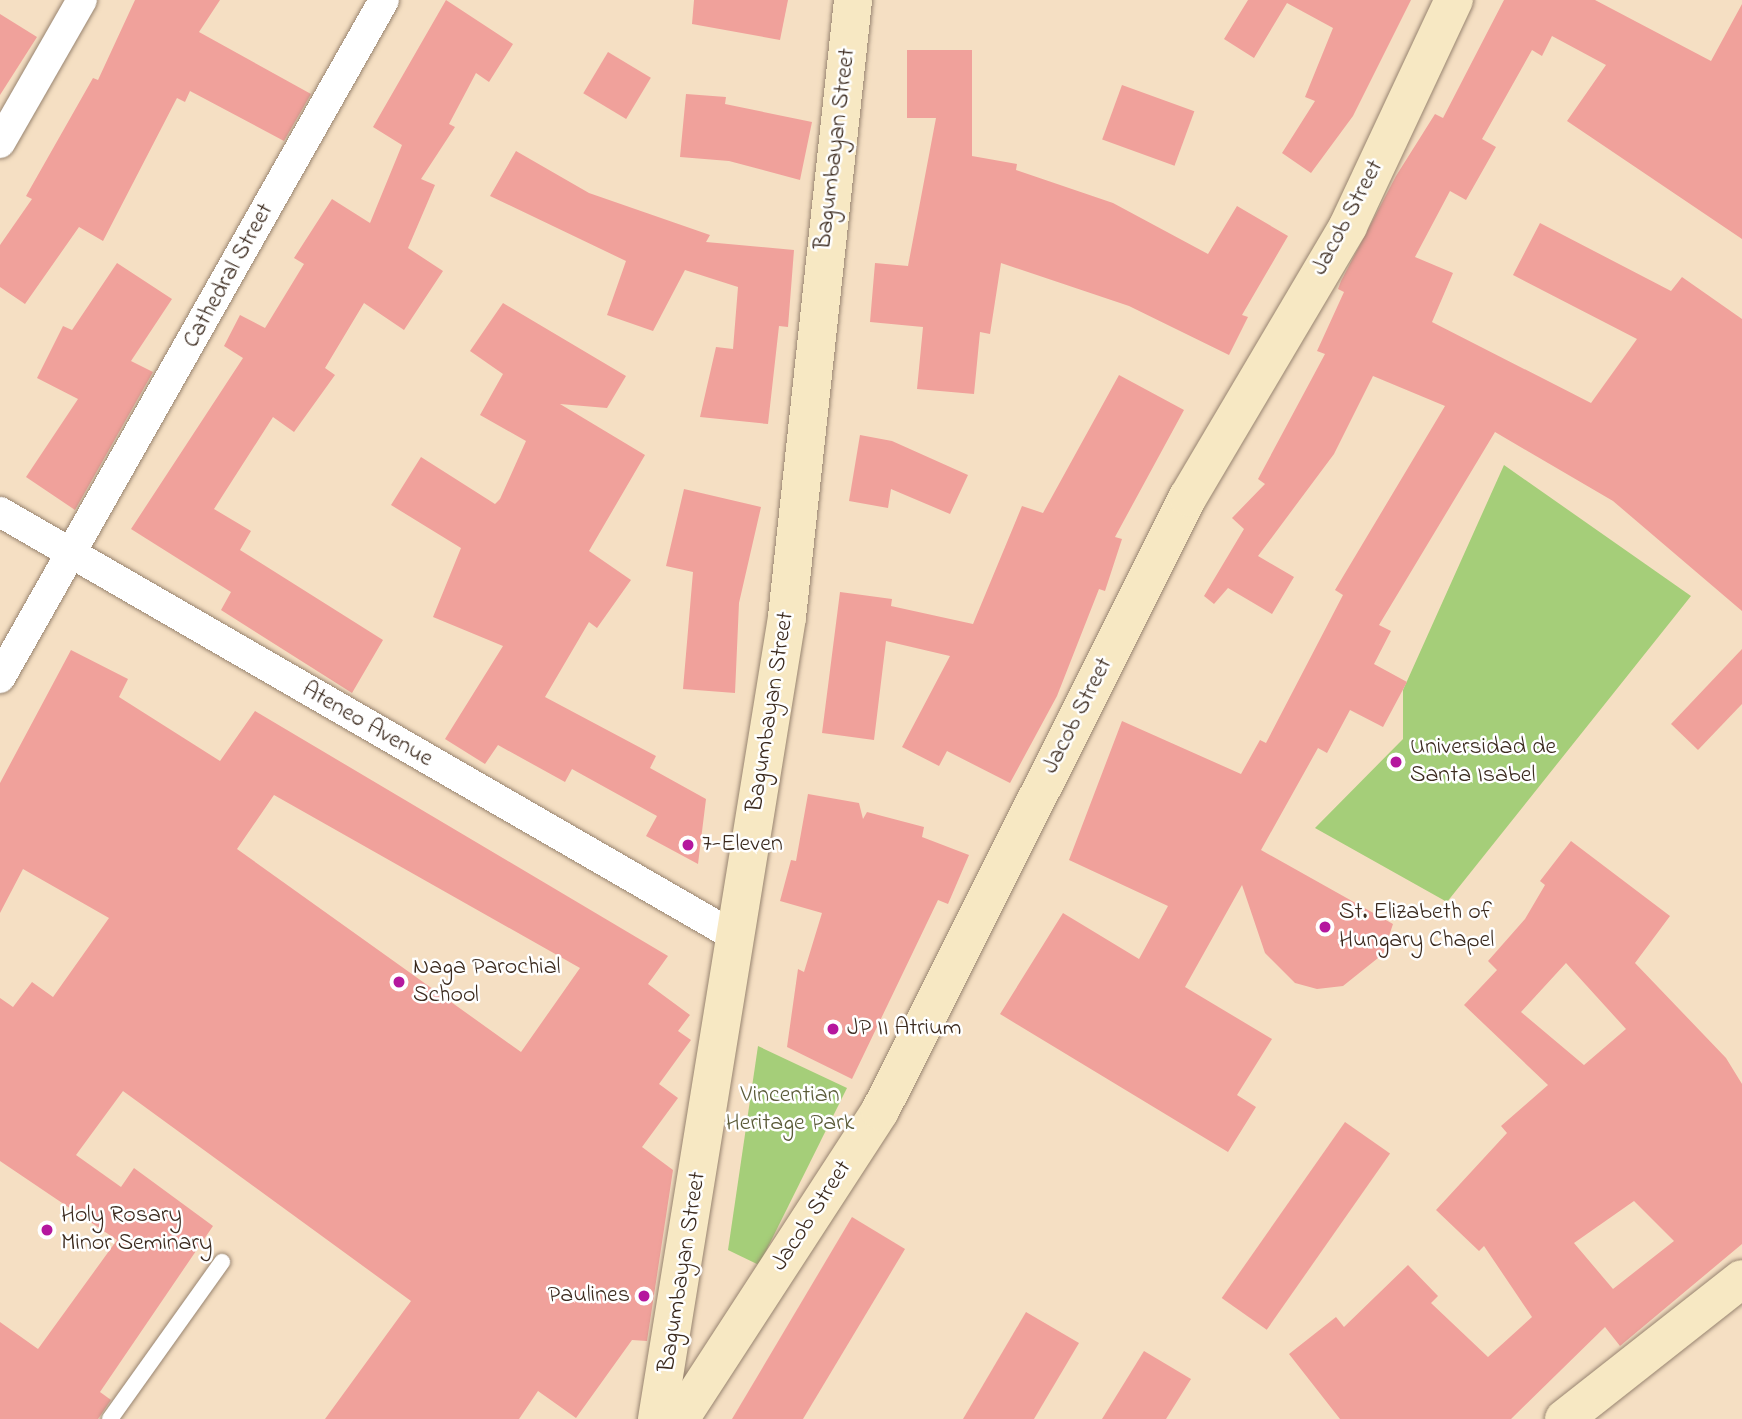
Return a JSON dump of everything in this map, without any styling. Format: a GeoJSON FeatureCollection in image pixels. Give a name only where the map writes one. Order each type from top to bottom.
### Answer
{"type":"FeatureCollection","features":[{"type":"Feature","properties":{"kind":"main road","name":"Bagumbayan Street"},"geometry":{"type":"LineString","coordinates":[[657,1419],[787,617],[853,0]]}},
{"type":"Feature","properties":{"kind":"main road","name":"Jacob Street"},"geometry":{"type":"LineString","coordinates":[[680,1419],[880,1111],[1188,496],[1348,226],[1454,0]]}},
{"type":"Feature","properties":{"kind":"main road"},"geometry":{"type":"LineString","coordinates":[[1564,1419],[1742,1279]]}},
{"type":"Feature","properties":{"kind":"street"},"geometry":{"type":"LineString","coordinates":[[0,143],[82,0]]}},
{"type":"Feature","properties":{"kind":"street","name":"Cathedral Street"},"geometry":{"type":"LineString","coordinates":[[0,678],[384,0]]}},
{"type":"Feature","properties":{"kind":"street","name":"Ateneo Avenue"},"geometry":{"type":"LineString","coordinates":[[0,512],[736,936]]}},
{"type":"Feature","properties":{"kind":"lane"},"geometry":{"type":"LineString","coordinates":[[110,1419],[222,1262]]}},
{"type":"Feature","properties":{"kind":"green space"},"geometry":{"type":"Polygon","coordinates":[[[1504,465],[1691,596],[1447,902],[1315,828],[1403,739],[1403,690],[1504,465]]]}},
{"type":"Feature","properties":{"kind":"green space","name":"Vincentian Heritage Park"},"geometry":{"type":"Polygon","coordinates":[[[758,1046],[847,1088],[759,1265],[728,1250],[758,1046]]]}},
{"type":"Feature","properties":{"kind":"building"},"geometry":{"type":"Polygon","coordinates":[[[135,0],[220,0],[199,32],[311,94],[284,141],[190,91],[185,102],[177,98],[103,241],[79,227],[25,304],[0,287],[0,245],[32,199],[26,196],[93,78],[98,80],[135,0]]]}},
{"type":"Feature","properties":{"kind":"building"},"geometry":{"type":"Polygon","coordinates":[[[446,0],[513,44],[489,82],[476,73],[449,124],[455,127],[421,179],[435,185],[408,248],[443,271],[404,330],[364,303],[325,368],[335,375],[294,432],[273,417],[214,509],[251,531],[240,550],[383,640],[352,693],[221,610],[231,592],[131,529],[243,358],[224,346],[240,315],[265,328],[304,264],[294,258],[332,199],[370,223],[402,145],[373,127],[446,0]]]}},
{"type":"Feature","properties":{"kind":"building"},"geometry":{"type":"Polygon","coordinates":[[[694,0],[788,0],[780,40],[692,24],[694,0]]]}},
{"type":"Feature","properties":{"kind":"building"},"geometry":{"type":"Polygon","coordinates":[[[1248,0],[1411,0],[1353,116],[1311,173],[1282,153],[1315,101],[1305,97],[1333,28],[1287,3],[1254,58],[1224,39],[1248,0]]]}},
{"type":"Feature","properties":{"kind":"building"},"geometry":{"type":"Polygon","coordinates":[[[1504,0],[1595,0],[1711,61],[1742,4],[1742,239],[1567,121],[1606,65],[1552,36],[1542,56],[1532,50],[1482,139],[1496,147],[1466,200],[1450,191],[1415,257],[1453,273],[1432,322],[1591,403],[1637,339],[1513,275],[1540,223],[1671,291],[1682,277],[1742,319],[1742,611],[1613,501],[1495,432],[1379,625],[1391,631],[1374,664],[1407,682],[1383,727],[1350,710],[1327,753],[1318,748],[1261,850],[1393,924],[1383,954],[1343,986],[1317,989],[1295,983],[1265,953],[1242,885],[1185,987],[1272,1039],[1237,1095],[1256,1107],[1228,1152],[1000,1014],[1063,913],[1139,959],[1168,906],[1069,860],[1122,721],[1241,774],[1260,740],[1266,743],[1343,595],[1335,590],[1445,406],[1373,376],[1334,454],[1258,556],[1294,577],[1272,614],[1228,588],[1214,604],[1204,596],[1244,529],[1232,518],[1265,484],[1258,479],[1325,354],[1317,351],[1344,292],[1338,289],[1341,281],[1396,176],[1435,114],[1443,118],[1504,0]]]}},
{"type":"Feature","properties":{"kind":"building"},"geometry":{"type":"Polygon","coordinates":[[[0,14],[37,37],[0,95],[0,14]]]}},
{"type":"Feature","properties":{"kind":"building"},"geometry":{"type":"Polygon","coordinates":[[[907,50],[972,50],[972,156],[1017,164],[1016,170],[1113,203],[1208,254],[1237,206],[1288,236],[1242,315],[1248,317],[1229,355],[1129,306],[1001,263],[990,334],[980,332],[974,394],[917,389],[923,327],[870,322],[875,263],[908,266],[936,118],[907,118],[907,50]]]}},
{"type":"Feature","properties":{"kind":"building"},"geometry":{"type":"Polygon","coordinates":[[[608,52],[651,78],[626,119],[583,93],[608,52]]]}},
{"type":"Feature","properties":{"kind":"building"},"geometry":{"type":"Polygon","coordinates":[[[1122,85],[1194,111],[1175,166],[1102,140],[1122,85]]]}},
{"type":"Feature","properties":{"kind":"building"},"geometry":{"type":"Polygon","coordinates":[[[686,94],[726,97],[725,104],[812,122],[800,180],[729,161],[680,157],[686,94]]]}},
{"type":"Feature","properties":{"kind":"building"},"geometry":{"type":"Polygon","coordinates":[[[516,151],[589,193],[710,235],[706,242],[794,250],[788,327],[779,326],[768,424],[700,417],[716,347],[733,349],[738,287],[685,270],[653,331],[607,315],[626,261],[490,196],[516,151]]]}},
{"type":"Feature","properties":{"kind":"building"},"geometry":{"type":"Polygon","coordinates":[[[117,263],[172,299],[131,361],[153,372],[75,510],[26,477],[78,399],[37,378],[63,326],[72,330],[117,263]]]}},
{"type":"Feature","properties":{"kind":"building"},"geometry":{"type":"Polygon","coordinates":[[[503,303],[626,376],[607,408],[560,404],[645,455],[589,551],[631,580],[597,628],[589,622],[545,697],[656,756],[650,768],[706,799],[698,864],[646,836],[657,816],[572,769],[565,782],[498,745],[485,764],[445,739],[503,646],[433,617],[461,548],[391,505],[421,457],[495,504],[500,499],[526,441],[480,415],[503,374],[470,351],[503,303]]]}},
{"type":"Feature","properties":{"kind":"building"},"geometry":{"type":"Polygon","coordinates":[[[1119,375],[1184,410],[1115,537],[1122,539],[1105,591],[1099,589],[1057,696],[1010,783],[947,751],[939,766],[902,747],[950,656],[886,641],[874,740],[822,733],[840,592],[892,599],[891,606],[973,624],[1022,506],[1043,513],[1119,375]]]}},
{"type":"Feature","properties":{"kind":"building"},"geometry":{"type":"Polygon","coordinates":[[[860,435],[892,441],[968,475],[950,514],[891,489],[888,508],[849,501],[860,435]]]}},
{"type":"Feature","properties":{"kind":"building"},"geometry":{"type":"Polygon","coordinates":[[[684,489],[761,507],[739,603],[735,693],[683,689],[693,572],[666,566],[684,489]]]}},
{"type":"Feature","properties":{"kind":"building"},"geometry":{"type":"Polygon","coordinates":[[[1742,649],[1742,704],[1698,750],[1671,724],[1742,649]]]}},
{"type":"Feature","properties":{"kind":"building"},"geometry":{"type":"Polygon","coordinates":[[[71,650],[128,679],[119,697],[220,761],[255,711],[668,956],[648,984],[690,1015],[678,1031],[691,1040],[659,1084],[678,1098],[642,1147],[673,1170],[647,1341],[632,1340],[576,1418],[538,1391],[519,1419],[325,1419],[411,1301],[123,1091],[76,1155],[121,1187],[134,1168],[213,1226],[100,1392],[111,1400],[98,1419],[0,1419],[0,1322],[38,1349],[117,1240],[0,1161],[0,998],[13,1007],[32,982],[53,997],[109,918],[23,869],[0,913],[0,783],[71,650]],[[274,795],[237,849],[521,1052],[580,968],[274,795]]]}},
{"type":"Feature","properties":{"kind":"building"},"geometry":{"type":"Polygon","coordinates":[[[808,794],[859,803],[863,819],[867,812],[924,827],[922,837],[969,855],[948,904],[938,900],[852,1079],[787,1047],[798,969],[804,972],[822,913],[780,901],[791,860],[796,861],[808,794]]]}},
{"type":"Feature","properties":{"kind":"building"},"geometry":{"type":"Polygon","coordinates":[[[1571,841],[1670,916],[1635,963],[1726,1058],[1742,1084],[1742,1244],[1620,1346],[1605,1327],[1511,1419],[1340,1419],[1289,1354],[1336,1317],[1344,1327],[1408,1265],[1438,1296],[1431,1303],[1488,1357],[1532,1317],[1484,1246],[1479,1251],[1436,1210],[1507,1133],[1501,1126],[1548,1085],[1464,1005],[1497,970],[1488,961],[1525,919],[1545,885],[1540,881],[1571,841]],[[1566,963],[1521,1012],[1584,1065],[1626,1029],[1566,963]],[[1634,1201],[1574,1243],[1613,1289],[1674,1241],[1634,1201]]]}},
{"type":"Feature","properties":{"kind":"building"},"geometry":{"type":"Polygon","coordinates":[[[1345,1122],[1390,1154],[1267,1330],[1222,1298],[1345,1122]]]}},
{"type":"Feature","properties":{"kind":"building"},"geometry":{"type":"Polygon","coordinates":[[[852,1217],[905,1249],[803,1419],[732,1419],[852,1217]]]}},
{"type":"Feature","properties":{"kind":"building"},"geometry":{"type":"Polygon","coordinates":[[[1026,1312],[1079,1343],[1034,1419],[963,1419],[1026,1312]]]}},
{"type":"Feature","properties":{"kind":"building"},"geometry":{"type":"Polygon","coordinates":[[[1144,1351],[1191,1379],[1166,1419],[1102,1419],[1144,1351]]]}},
{"type":"Feature","properties":{"kind":"place","name":"Universidad de Santa Isabel"},"geometry":{"type":"Point","coordinates":[1396,762]}},
{"type":"Feature","properties":{"kind":"place","name":"7-Eleven"},"geometry":{"type":"Point","coordinates":[688,845]}},
{"type":"Feature","properties":{"kind":"place","name":"St. Elizabeth of Hungary Chapel"},"geometry":{"type":"Point","coordinates":[1325,927]}},
{"type":"Feature","properties":{"kind":"place","name":"Naga Parochial School"},"geometry":{"type":"Point","coordinates":[399,982]}},
{"type":"Feature","properties":{"kind":"place","name":"JP II Atrium"},"geometry":{"type":"Point","coordinates":[833,1029]}},
{"type":"Feature","properties":{"kind":"place","name":"Holy Rosary Minor Seminary"},"geometry":{"type":"Point","coordinates":[47,1230]}},
{"type":"Feature","properties":{"kind":"place","name":"Paulines"},"geometry":{"type":"Point","coordinates":[644,1296]}}]}
